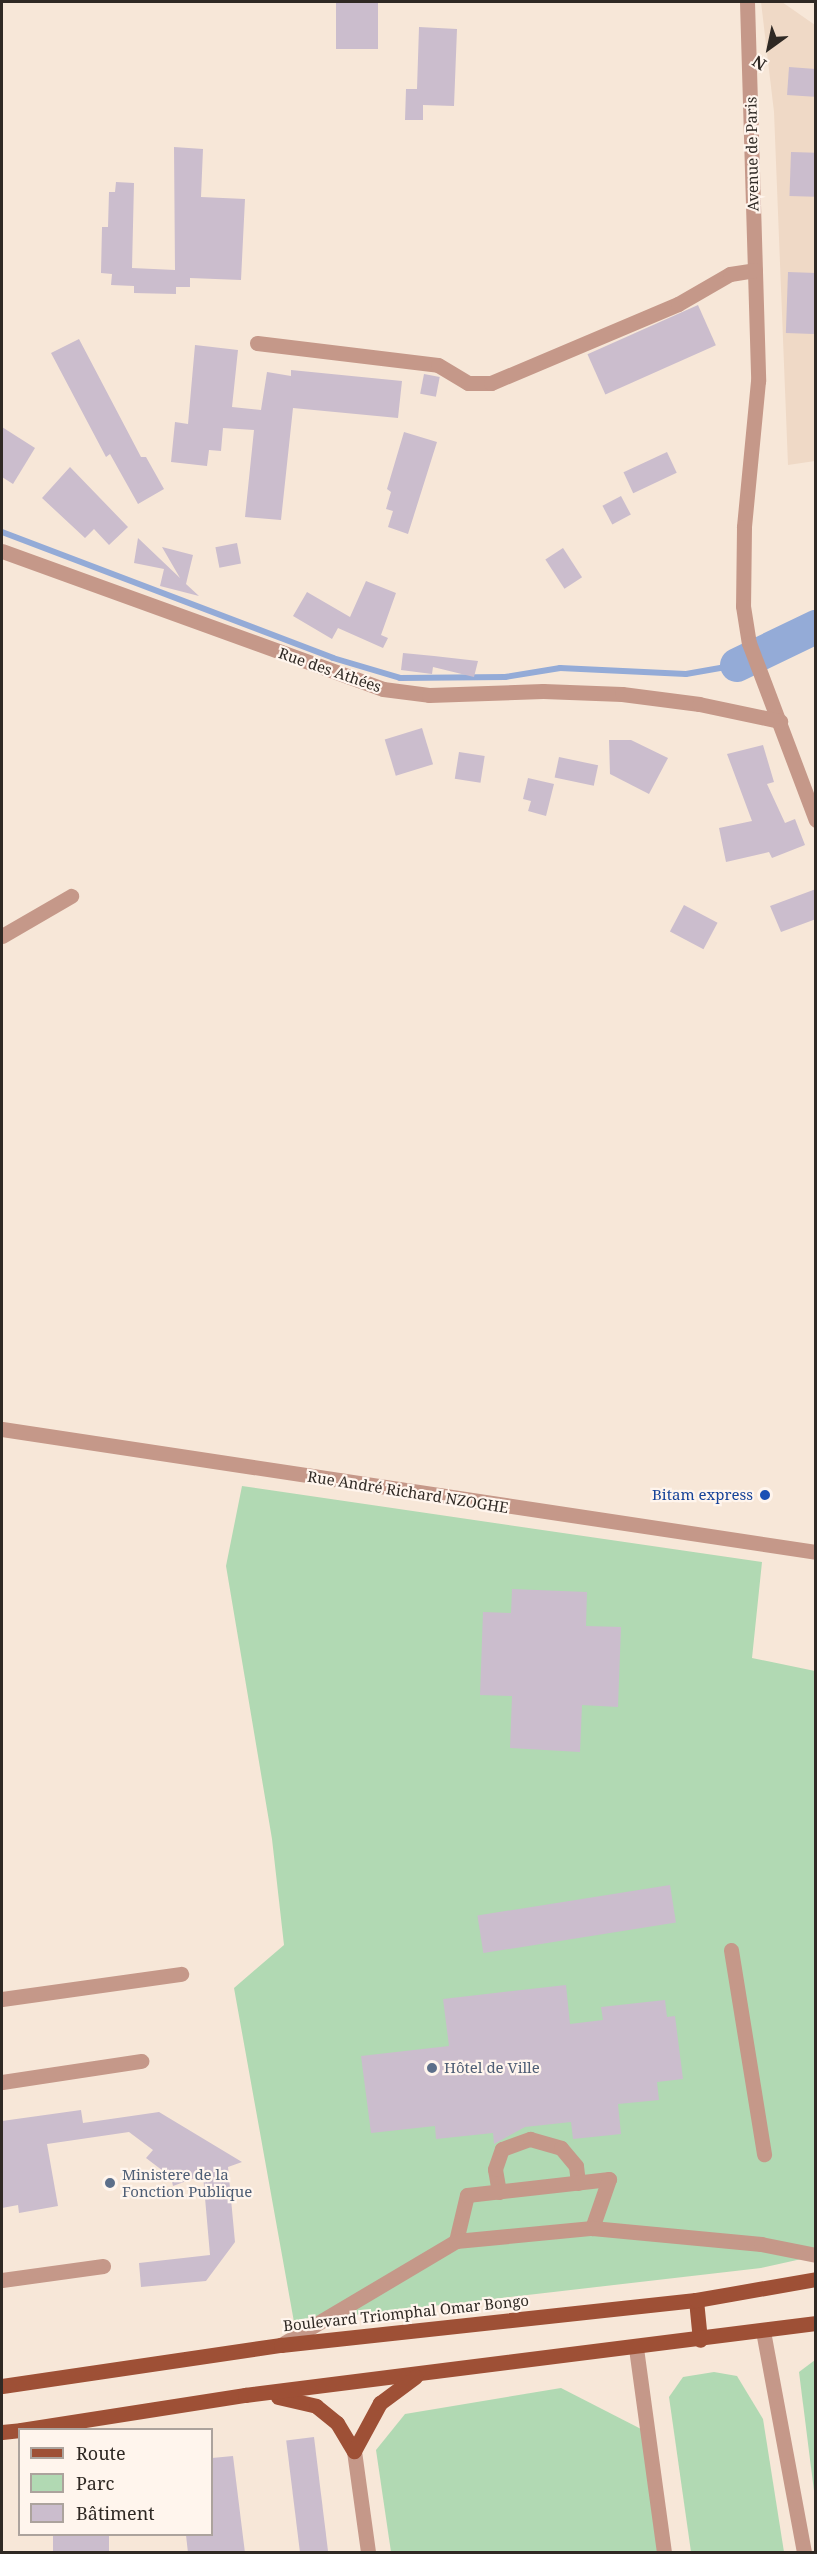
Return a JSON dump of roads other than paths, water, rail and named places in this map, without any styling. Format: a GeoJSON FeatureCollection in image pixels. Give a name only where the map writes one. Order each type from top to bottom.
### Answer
{"type":"FeatureCollection","features":[{"type":"Feature","properties":{"kind":"main road","name":"Boulevard Triomphal Omar Bongo"},"geometry":{"type":"LineString","coordinates":[[2,2386],[281,2345],[696,2300],[816,2279]]}},
{"type":"Feature","properties":{"kind":"main road"},"geometry":{"type":"LineString","coordinates":[[696,2300],[700,2340]]}},
{"type":"Feature","properties":{"kind":"main road"},"geometry":{"type":"LineString","coordinates":[[796,2326],[816,2316]]}},
{"type":"Feature","properties":{"kind":"main road"},"geometry":{"type":"LineString","coordinates":[[33,2428],[245,2395],[700,2340],[816,2323]]}},
{"type":"Feature","properties":{"kind":"main road"},"geometry":{"type":"LineString","coordinates":[[354,2451],[380,2403],[423,2372]]}},
{"type":"Feature","properties":{"kind":"main road"},"geometry":{"type":"LineString","coordinates":[[245,2395],[309,2402],[337,2423],[354,2451]]}},
{"type":"Feature","properties":{"kind":"main road"},"geometry":{"type":"LineString","coordinates":[[2,2432],[18,2430]]}},
{"type":"Feature","properties":{"kind":"street","name":"Avenue de Paris"},"geometry":{"type":"LineString","coordinates":[[747,2],[757,417],[743,559],[749,643],[816,820]]}},
{"type":"Feature","properties":{"kind":"street"},"geometry":{"type":"LineString","coordinates":[[257,343],[438,365],[468,383],[491,382],[678,304],[730,274],[755,270]]}},
{"type":"Feature","properties":{"kind":"street","name":"Rue des Athées"},"geometry":{"type":"LineString","coordinates":[[2,551],[383,689],[429,695],[543,691],[622,694],[699,704],[780,721]]}},
{"type":"Feature","properties":{"kind":"street"},"geometry":{"type":"LineString","coordinates":[[2,936],[71,896]]}},
{"type":"Feature","properties":{"kind":"street","name":"Rue André Richard NZOGHE"},"geometry":{"type":"LineString","coordinates":[[2,1429],[816,1552]]}},
{"type":"Feature","properties":{"kind":"street"},"geometry":{"type":"LineString","coordinates":[[731,1950],[764,2154]]}},
{"type":"Feature","properties":{"kind":"street"},"geometry":{"type":"LineString","coordinates":[[2,2000],[181,1974]]}},
{"type":"Feature","properties":{"kind":"street"},"geometry":{"type":"LineString","coordinates":[[2,2082],[141,2061]]}},
{"type":"Feature","properties":{"kind":"street"},"geometry":{"type":"LineString","coordinates":[[499,2192],[495,2169],[502,2149],[530,2139],[561,2148],[576,2166],[578,2183]]}},
{"type":"Feature","properties":{"kind":"street"},"geometry":{"type":"LineString","coordinates":[[456,2241],[467,2195],[609,2179],[592,2228]]}},
{"type":"Feature","properties":{"kind":"street"},"geometry":{"type":"LineString","coordinates":[[281,2345],[456,2241],[592,2228],[761,2244],[816,2255]]}},
{"type":"Feature","properties":{"kind":"street"},"geometry":{"type":"LineString","coordinates":[[2,2280],[104,2266]]}},
{"type":"Feature","properties":{"kind":"street"},"geometry":{"type":"LineString","coordinates":[[763,2331],[804,2553]]}},
{"type":"Feature","properties":{"kind":"street"},"geometry":{"type":"LineString","coordinates":[[636,2348],[664,2553]]}},
{"type":"Feature","properties":{"kind":"street"},"geometry":{"type":"LineString","coordinates":[[354,2451],[368,2553]]}},
{"type":"Feature","properties":{"kind":"waterway"},"geometry":{"type":"LineString","coordinates":[[2,532],[333,658],[400,678],[505,677],[560,668],[686,674],[737,665]]}},
{"type":"Feature","properties":{"kind":"waterway"},"geometry":{"type":"LineString","coordinates":[[737,665],[816,627]]}},
{"type":"Feature","properties":{"kind":"place","name":"Bitam express"},"geometry":{"type":"Point","coordinates":[765,1495]}},
{"type":"Feature","properties":{"kind":"place","name":"Hôtel de Ville"},"geometry":{"type":"Point","coordinates":[432,2068]}},
{"type":"Feature","properties":{"kind":"place","name":"Ministere de la Fonction Publique"},"geometry":{"type":"Point","coordinates":[110,2183]}}]}
